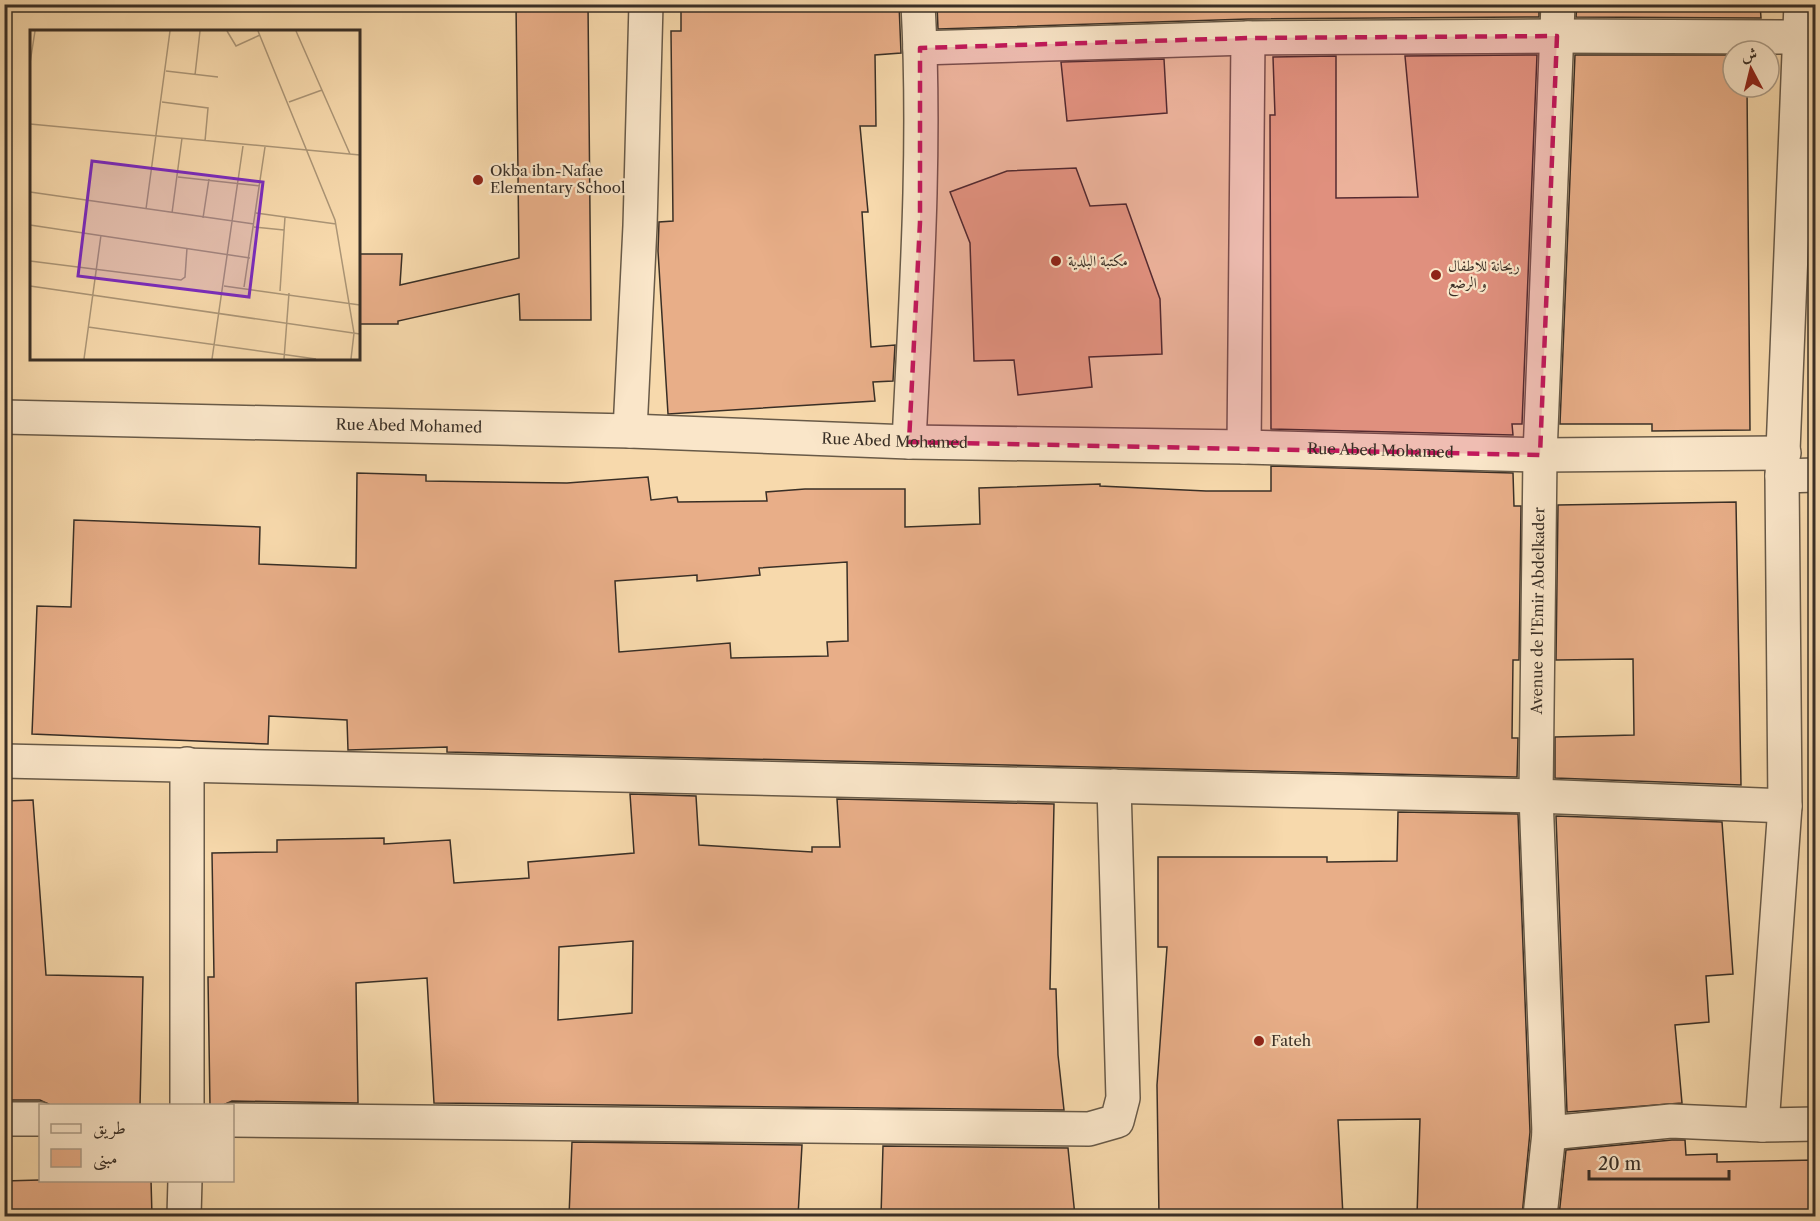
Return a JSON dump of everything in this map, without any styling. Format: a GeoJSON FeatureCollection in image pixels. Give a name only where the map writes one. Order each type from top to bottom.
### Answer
{"type":"FeatureCollection","features":[{"type":"Feature","properties":{"kind":"street"},"geometry":{"type":"LineString","coordinates":[[630,431],[640,226],[646,4]]}},
{"type":"Feature","properties":{"kind":"street"},"geometry":{"type":"LineString","coordinates":[[909,442],[920,222],[918,4]]}},
{"type":"Feature","properties":{"kind":"street"},"geometry":{"type":"LineString","coordinates":[[1762,1125],[1785,806],[1783,464],[1802,330],[1801,4]]}},
{"type":"Feature","properties":{"kind":"street"},"geometry":{"type":"LineString","coordinates":[[920,48],[1248,38],[1557,20],[1801,37]]}},
{"type":"Feature","properties":{"kind":"street","name":"Avenue de l'Emir Abdelkader"},"geometry":{"type":"LineString","coordinates":[[1540,1216],[1549,1133],[1536,796],[1540,455],[1557,20]]}},
{"type":"Feature","properties":{"kind":"street"},"geometry":{"type":"LineString","coordinates":[[1244,447],[1248,38]]}},
{"type":"Feature","properties":{"kind":"street","name":"Rue Abed Mohamed"},"geometry":{"type":"LineString","coordinates":[[4,417],[630,431],[909,442],[1244,447],[1540,455],[1783,464],[1815,475]]}},
{"type":"Feature","properties":{"kind":"street"},"geometry":{"type":"LineString","coordinates":[[4,761],[1536,796],[1785,806]]}},
{"type":"Feature","properties":{"kind":"street"},"geometry":{"type":"LineString","coordinates":[[187,764],[187,1104]]}},
{"type":"Feature","properties":{"kind":"street"},"geometry":{"type":"LineString","coordinates":[[234,1120],[1089,1129],[1117,1121],[1123,1098],[1114,786]]}},
{"type":"Feature","properties":{"kind":"street"},"geometry":{"type":"LineString","coordinates":[[4,1119],[39,1119]]}},
{"type":"Feature","properties":{"kind":"street"},"geometry":{"type":"LineString","coordinates":[[1549,1133],[1671,1121],[1762,1125],[1815,1124]]}},
{"type":"Feature","properties":{"kind":"street"},"geometry":{"type":"LineString","coordinates":[[184,1216],[185,1182]]}},
{"type":"Feature","properties":{"kind":"highlighted area"},"geometry":{"type":"Polygon","coordinates":[[[1557,36],[1540,455],[909,442],[920,222],[920,48],[1248,38],[1557,36]]]}},
{"type":"Feature","properties":{"kind":"building"},"geometry":{"type":"Polygon","coordinates":[[[516,4],[588,4],[591,320],[520,320],[519,294],[398,321],[398,324],[360,324],[360,254],[402,254],[400,285],[519,258],[516,4]]]}},
{"type":"Feature","properties":{"kind":"building"},"geometry":{"type":"Polygon","coordinates":[[[681,4],[899,4],[901,53],[875,55],[876,126],[860,126],[868,212],[862,212],[871,347],[895,345],[893,381],[873,382],[875,401],[668,414],[658,251],[659,222],[673,221],[671,31],[681,31],[681,4]]]}},
{"type":"Feature","properties":{"kind":"building"},"geometry":{"type":"Polygon","coordinates":[[[937,4],[1539,4],[1539,17],[1248,19],[938,29],[937,4]]]}},
{"type":"Feature","properties":{"kind":"building"},"geometry":{"type":"Polygon","coordinates":[[[1577,4],[1760,4],[1761,18],[1576,17],[1577,4]]]}},
{"type":"Feature","properties":{"kind":"building"},"geometry":{"type":"Polygon","coordinates":[[[1537,55],[1522,424],[1512,424],[1513,435],[1271,429],[1270,115],[1275,115],[1273,57],[1336,56],[1336,198],[1418,197],[1405,56],[1537,55]]]}},
{"type":"Feature","properties":{"kind":"building"},"geometry":{"type":"Polygon","coordinates":[[[1575,55],[1721,55],[1721,99],[1747,99],[1750,430],[1652,431],[1652,424],[1560,424],[1575,55]]]}},
{"type":"Feature","properties":{"kind":"building"},"geometry":{"type":"Polygon","coordinates":[[[1164,59],[1167,113],[1067,121],[1061,62],[1164,59]]]}},
{"type":"Feature","properties":{"kind":"building","name":"مكتبة البلدية"},"geometry":{"type":"Polygon","coordinates":[[[1076,168],[1090,206],[1126,204],[1160,299],[1162,354],[1089,357],[1092,387],[1018,395],[1014,360],[974,361],[970,243],[950,192],[1007,171],[1076,168]]]}},
{"type":"Feature","properties":{"kind":"building"},"geometry":{"type":"Polygon","coordinates":[[[1271,466],[1513,473],[1514,506],[1521,506],[1519,660],[1513,660],[1512,738],[1518,738],[1517,777],[447,752],[447,747],[348,750],[347,720],[269,716],[268,744],[32,734],[37,606],[71,607],[74,520],[260,527],[259,564],[356,568],[357,473],[426,475],[426,481],[567,483],[648,477],[651,500],[677,497],[678,502],[767,501],[766,492],[805,489],[905,489],[905,527],[980,524],[979,488],[1100,484],[1100,486],[1206,491],[1271,491],[1271,466]],[[847,562],[759,568],[760,575],[697,581],[697,575],[615,581],[619,652],[730,643],[731,658],[828,656],[827,642],[848,641],[847,562]]]}},
{"type":"Feature","properties":{"kind":"building"},"geometry":{"type":"Polygon","coordinates":[[[1736,502],[1741,785],[1555,778],[1555,737],[1634,735],[1633,659],[1556,660],[1558,505],[1736,502]]]}},
{"type":"Feature","properties":{"kind":"building"},"geometry":{"type":"Polygon","coordinates":[[[630,794],[696,796],[699,845],[812,852],[812,847],[840,847],[837,799],[1054,804],[1050,989],[1056,989],[1058,1055],[1064,1110],[434,1103],[427,978],[356,983],[358,1103],[232,1101],[225,1104],[210,1104],[208,977],[214,977],[212,853],[277,852],[277,840],[384,838],[384,844],[450,840],[454,883],[529,878],[528,862],[634,853],[630,794]],[[633,941],[559,947],[558,1020],[632,1013],[633,941]]]}},
{"type":"Feature","properties":{"kind":"building"},"geometry":{"type":"Polygon","coordinates":[[[33,800],[46,975],[143,977],[140,1104],[48,1104],[40,1100],[4,1100],[4,801],[33,800]]]}},
{"type":"Feature","properties":{"kind":"building"},"geometry":{"type":"Polygon","coordinates":[[[1398,812],[1518,814],[1530,1132],[1522,1216],[1417,1216],[1420,1119],[1338,1120],[1343,1216],[1159,1216],[1157,1085],[1167,947],[1158,947],[1158,857],[1327,857],[1327,862],[1397,861],[1398,812]]]}},
{"type":"Feature","properties":{"kind":"building"},"geometry":{"type":"Polygon","coordinates":[[[1556,816],[1722,822],[1733,974],[1706,976],[1709,1022],[1675,1025],[1682,1103],[1567,1112],[1556,816]]]}},
{"type":"Feature","properties":{"kind":"building"},"geometry":{"type":"Polygon","coordinates":[[[1685,1140],[1686,1155],[1717,1154],[1717,1162],[1815,1160],[1815,1216],[1559,1216],[1566,1150],[1685,1140]]]}},
{"type":"Feature","properties":{"kind":"building"},"geometry":{"type":"Polygon","coordinates":[[[572,1142],[802,1145],[798,1216],[569,1216],[572,1142]]]}},
{"type":"Feature","properties":{"kind":"building"},"geometry":{"type":"Polygon","coordinates":[[[883,1146],[1068,1148],[1075,1216],[881,1216],[883,1146]]]}},
{"type":"Feature","properties":{"kind":"building"},"geometry":{"type":"Polygon","coordinates":[[[4,1181],[151,1182],[152,1216],[4,1216],[4,1181]]]}},
{"type":"Feature","properties":{"kind":"place","name":"Okba ibn-Nafae Elementary School"},"geometry":{"type":"Point","coordinates":[478,180]}},
{"type":"Feature","properties":{"kind":"place","name":"مكتبة البلدية"},"geometry":{"type":"Point","coordinates":[1056,261]}},
{"type":"Feature","properties":{"kind":"place","name":"ريحانة للاطفال و الرضع"},"geometry":{"type":"Point","coordinates":[1436,275]}},
{"type":"Feature","properties":{"kind":"place","name":"Fateh"},"geometry":{"type":"Point","coordinates":[1259,1041]}}]}
